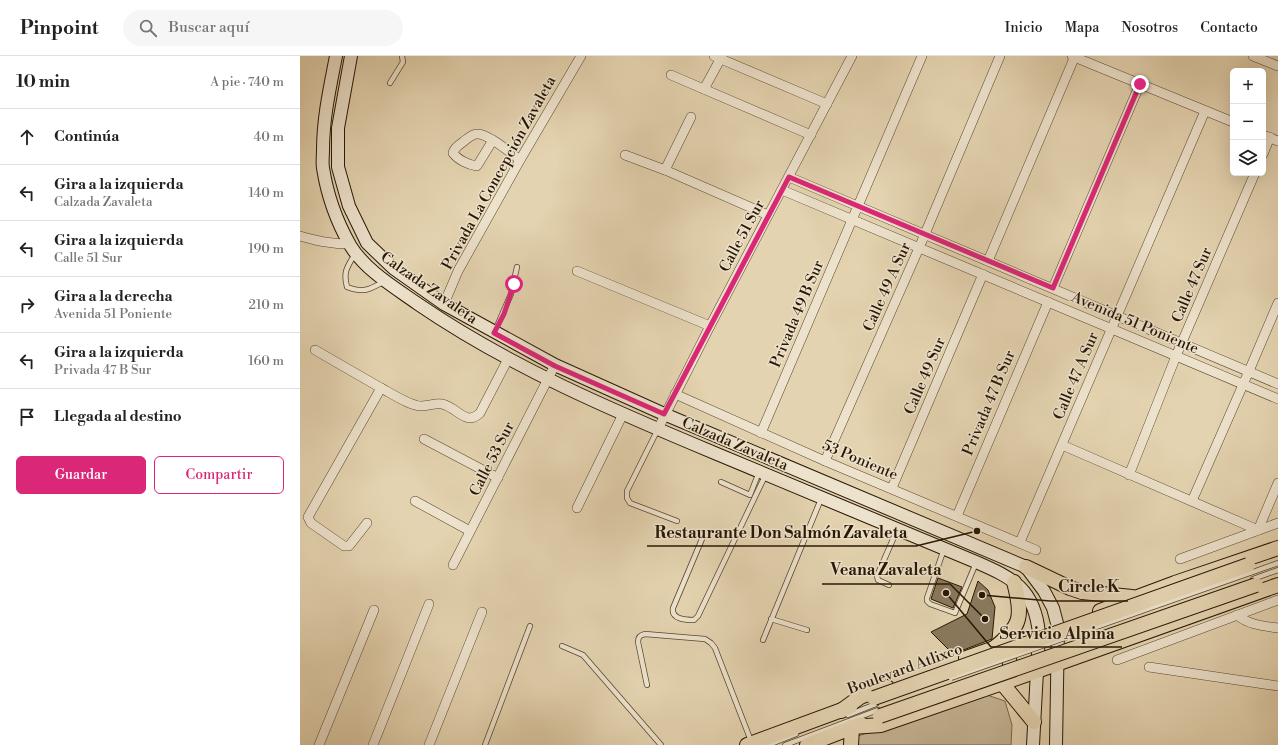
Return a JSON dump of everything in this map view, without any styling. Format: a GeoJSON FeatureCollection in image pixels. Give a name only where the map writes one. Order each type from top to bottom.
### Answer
{"type":"FeatureCollection","features":[{"type":"Feature","properties":{"kind":"main road","name":"Calzada Zavaleta"},"geometry":{"type":"LineString","coordinates":[[336,56],[323,127],[323,167],[333,208],[353,248],[385,281],[439,318],[508,359],[549,379],[623,414],[976,562],[1001,573],[1014,582],[1025,592],[1032,604],[1037,618],[1039,634],[1033,745]]}},
{"type":"Feature","properties":{"kind":"main road","name":"Calzada Zavaleta"},"geometry":{"type":"LineString","coordinates":[[351,56],[338,128],[338,167],[348,206],[367,243],[393,268],[444,304],[555,366],[664,414],[1026,567]]}},
{"type":"Feature","properties":{"kind":"main road"},"geometry":{"type":"LineString","coordinates":[[840,714],[860,697],[1278,548]]}},
{"type":"Feature","properties":{"kind":"main road","name":"Boulevard Atlixco"},"geometry":{"type":"LineString","coordinates":[[750,744],[840,714],[879,706],[1250,577],[1278,554]]}},
{"type":"Feature","properties":{"kind":"main road"},"geometry":{"type":"LineString","coordinates":[[1026,567],[1070,588],[1082,592],[1137,597]]}},
{"type":"Feature","properties":{"kind":"main road"},"geometry":{"type":"LineString","coordinates":[[1026,567],[1044,591],[1053,608],[1058,626],[1056,745]]}},
{"type":"Feature","properties":{"kind":"main road","name":"Boulevard Atlixco"},"geometry":{"type":"LineString","coordinates":[[810,741],[852,727],[879,706],[1250,577],[1278,578]]}},
{"type":"Feature","properties":{"kind":"main road"},"geometry":{"type":"LineString","coordinates":[[994,648],[1013,631],[1018,620],[1019,602],[1014,582]]}},
{"type":"Feature","properties":{"kind":"main road"},"geometry":{"type":"LineString","coordinates":[[851,745],[852,727],[882,725],[1278,585]]}},
{"type":"Feature","properties":{"kind":"main road"},"geometry":{"type":"LineString","coordinates":[[1084,616],[1086,635],[1097,650]]}},
{"type":"Feature","properties":{"kind":"main road"},"geometry":{"type":"LineString","coordinates":[[994,648],[1008,658],[1011,666],[1009,675],[1002,683]]}},
{"type":"Feature","properties":{"kind":"main road"},"geometry":{"type":"LineString","coordinates":[[1002,683],[1034,722]]}},
{"type":"Feature","properties":{"kind":"street","name":"Privada La Concepción Zavaleta"},"geometry":{"type":"LineString","coordinates":[[444,304],[458,271],[520,160],[581,56]]}},
{"type":"Feature","properties":{"kind":"street","name":"Calle 51 Sur"},"geometry":{"type":"LineString","coordinates":[[658,429],[664,414],[852,56]]}},
{"type":"Feature","properties":{"kind":"street","name":"Privada 49 B Sur"},"geometry":{"type":"LineString","coordinates":[[761,433],[922,56]]}},
{"type":"Feature","properties":{"kind":"street","name":"Calle 49 A Sur"},"geometry":{"type":"LineString","coordinates":[[825,461],[919,248],[1000,56]]}},
{"type":"Feature","properties":{"kind":"street"},"geometry":{"type":"LineString","coordinates":[[988,261],[1074,56],[1230,121]]}},
{"type":"Feature","properties":{"kind":"street"},"geometry":{"type":"LineString","coordinates":[[1253,56],[1278,66]]}},
{"type":"Feature","properties":{"kind":"street"},"geometry":{"type":"LineString","coordinates":[[704,89],[719,57],[827,104]]}},
{"type":"Feature","properties":{"kind":"street"},"geometry":{"type":"LineString","coordinates":[[671,74],[810,135]]}},
{"type":"Feature","properties":{"kind":"street"},"geometry":{"type":"LineString","coordinates":[[1053,288],[1140,84]]}},
{"type":"Feature","properties":{"kind":"street","name":"Calle 47 A Sur"},"geometry":{"type":"LineString","coordinates":[[1020,542],[1205,111]]}},
{"type":"Feature","properties":{"kind":"street"},"geometry":{"type":"LineString","coordinates":[[665,170],[691,117]]}},
{"type":"Feature","properties":{"kind":"street"},"geometry":{"type":"LineString","coordinates":[[493,140],[520,160]]}},
{"type":"Feature","properties":{"kind":"street"},"geometry":{"type":"LineString","coordinates":[[625,155],[665,170],[768,215]]}},
{"type":"Feature","properties":{"kind":"street","name":"Calle 47 Sur"},"geometry":{"type":"LineString","coordinates":[[1129,475],[1176,356],[1254,176]]}},
{"type":"Feature","properties":{"kind":"street","name":"Avenida 51 Poniente"},"geometry":{"type":"LineString","coordinates":[[789,177],[1278,384]]}},
{"type":"Feature","properties":{"kind":"street","name":"Avenida 51 Poniente"},"geometry":{"type":"LineString","coordinates":[[782,190],[1278,399]]}},
{"type":"Feature","properties":{"kind":"street"},"geometry":{"type":"LineString","coordinates":[[300,236],[323,243],[353,248]]}},
{"type":"Feature","properties":{"kind":"street"},"geometry":{"type":"LineString","coordinates":[[577,272],[710,326]]}},
{"type":"Feature","properties":{"kind":"street","name":"Calle 49 Sur"},"geometry":{"type":"LineString","coordinates":[[892,488],[983,274]]}},
{"type":"Feature","properties":{"kind":"street","name":"Privada 47 B Sur"},"geometry":{"type":"LineString","coordinates":[[957,516],[1048,302]]}},
{"type":"Feature","properties":{"kind":"street"},"geometry":{"type":"LineString","coordinates":[[1192,501],[1278,303]]}},
{"type":"Feature","properties":{"kind":"street"},"geometry":{"type":"LineString","coordinates":[[315,350],[414,405],[444,405],[464,417],[470,418],[475,418],[480,413],[508,359]]}},
{"type":"Feature","properties":{"kind":"street","name":"Calle 53 Sur"},"geometry":{"type":"LineString","coordinates":[[453,565],[555,366]]}},
{"type":"Feature","properties":{"kind":"street"},"geometry":{"type":"LineString","coordinates":[[367,523],[349,546],[344,546],[311,523],[308,517],[381,388]]}},
{"type":"Feature","properties":{"kind":"street","name":"53 Poniente"},"geometry":{"type":"LineString","coordinates":[[675,394],[825,461],[1036,550]]}},
{"type":"Feature","properties":{"kind":"street"},"geometry":{"type":"LineString","coordinates":[[577,508],[623,414]]}},
{"type":"Feature","properties":{"kind":"street"},"geometry":{"type":"LineString","coordinates":[[424,439],[498,478]]}},
{"type":"Feature","properties":{"kind":"street"},"geometry":{"type":"LineString","coordinates":[[1062,445],[1258,530]]}},
{"type":"Feature","properties":{"kind":"street"},"geometry":{"type":"LineString","coordinates":[[1258,530],[1278,483]]}},
{"type":"Feature","properties":{"kind":"street"},"geometry":{"type":"LineString","coordinates":[[415,501],[470,532]]}},
{"type":"Feature","properties":{"kind":"street"},"geometry":{"type":"LineString","coordinates":[[1180,559],[1278,523]]}},
{"type":"Feature","properties":{"kind":"street"},"geometry":{"type":"LineString","coordinates":[[1117,660],[1278,600]]}},
{"type":"Feature","properties":{"kind":"street"},"geometry":{"type":"LineString","coordinates":[[373,745],[430,604]]}},
{"type":"Feature","properties":{"kind":"street"},"geometry":{"type":"LineString","coordinates":[[319,745],[374,610]]}},
{"type":"Feature","properties":{"kind":"street"},"geometry":{"type":"LineString","coordinates":[[429,745],[482,612]]}},
{"type":"Feature","properties":{"kind":"street"},"geometry":{"type":"LineString","coordinates":[[1237,615],[1244,621],[1251,624],[1278,628]]}},
{"type":"Feature","properties":{"kind":"street"},"geometry":{"type":"LineString","coordinates":[[1149,667],[1278,686]]}},
{"type":"Feature","properties":{"kind":"lane"},"geometry":{"type":"LineString","coordinates":[[390,83],[403,62],[402,56]]}},
{"type":"Feature","properties":{"kind":"lane"},"geometry":{"type":"LineString","coordinates":[[353,248],[346,267],[344,278],[347,287],[357,290],[370,290],[385,281]]}},
{"type":"Feature","properties":{"kind":"lane"},"geometry":{"type":"LineString","coordinates":[[494,333],[512,294],[517,267]]}},
{"type":"Feature","properties":{"kind":"lane"},"geometry":{"type":"LineString","coordinates":[[658,429],[627,491],[627,498],[630,502],[677,521]]}},
{"type":"Feature","properties":{"kind":"lane"},"geometry":{"type":"LineString","coordinates":[[750,495],[763,473]]}},
{"type":"Feature","properties":{"kind":"lane"},"geometry":{"type":"LineString","coordinates":[[702,539],[673,608],[672,612],[674,616],[678,618],[694,620],[698,616],[756,497],[763,473]]}},
{"type":"Feature","properties":{"kind":"lane"},"geometry":{"type":"LineString","coordinates":[[721,482],[756,497]]}},
{"type":"Feature","properties":{"kind":"lane"},"geometry":{"type":"LineString","coordinates":[[763,640],[822,498]]}},
{"type":"Feature","properties":{"kind":"lane"},"geometry":{"type":"LineString","coordinates":[[889,585],[878,580],[877,576],[897,529]]}},
{"type":"Feature","properties":{"kind":"lane"},"geometry":{"type":"LineString","coordinates":[[944,549],[927,598],[927,601],[930,604],[954,613],[956,612],[976,562]]}},
{"type":"Feature","properties":{"kind":"lane"},"geometry":{"type":"LineString","coordinates":[[1250,577],[1278,562]]}},
{"type":"Feature","properties":{"kind":"lane"},"geometry":{"type":"LineString","coordinates":[[943,681],[1250,577],[1278,570]]}},
{"type":"Feature","properties":{"kind":"lane"},"geometry":{"type":"LineString","coordinates":[[771,619],[807,630]]}},
{"type":"Feature","properties":{"kind":"lane"},"geometry":{"type":"LineString","coordinates":[[485,745],[530,626]]}},
{"type":"Feature","properties":{"kind":"lane"},"geometry":{"type":"LineString","coordinates":[[648,685],[638,642],[638,638],[641,635],[645,634],[705,639],[715,648],[750,744]]}},
{"type":"Feature","properties":{"kind":"lane"},"geometry":{"type":"LineString","coordinates":[[1050,650],[1065,644]]}},
{"type":"Feature","properties":{"kind":"lane"},"geometry":{"type":"LineString","coordinates":[[562,646],[583,655],[661,745]]}},
{"type":"Feature","properties":{"kind":"lane"},"geometry":{"type":"LineString","coordinates":[[1035,655],[1043,652]]}},
{"type":"Feature","properties":{"kind":"lane"},"geometry":{"type":"LineString","coordinates":[[1005,665],[1013,663]]}},
{"type":"Feature","properties":{"kind":"lane"},"geometry":{"type":"LineString","coordinates":[[785,745],[879,706]]}},
{"type":"Feature","properties":{"kind":"lane"},"geometry":{"type":"LineString","coordinates":[[768,745],[810,741]]}},
{"type":"Feature","properties":{"kind":"shaded area"},"geometry":{"type":"Polygon","coordinates":[[[984,694],[1005,701],[1012,725],[1011,745],[858,745],[858,736],[984,694]]]}},
{"type":"Feature","properties":{"kind":"building"},"geometry":{"type":"Polygon","coordinates":[[[938,578],[962,587],[953,608],[931,599],[938,578]]]}},
{"type":"Feature","properties":{"kind":"building"},"geometry":{"type":"Polygon","coordinates":[[[978,581],[988,590],[995,607],[992,639],[953,654],[931,632],[967,614],[978,581]]]}},
{"type":"Feature","properties":{"kind":"place","name":"Restaurante Don Salmón Zavaleta"},"geometry":{"type":"Point","coordinates":[977,531]}},
{"type":"Feature","properties":{"kind":"place","name":"Servicio Alpina"},"geometry":{"type":"Point","coordinates":[946,593]}},
{"type":"Feature","properties":{"kind":"place","name":"Circle K"},"geometry":{"type":"Point","coordinates":[982,595]}},
{"type":"Feature","properties":{"kind":"place","name":"Veana Zavaleta"},"geometry":{"type":"Point","coordinates":[985,619]}},
{"type":"Feature","properties":{"kind":"route"},"geometry":{"type":"LineString","coordinates":[[514,284],[512,294],[504,314],[494,333],[555,366],[664,414],[789,177],[1053,288],[1140,84]]}}]}
